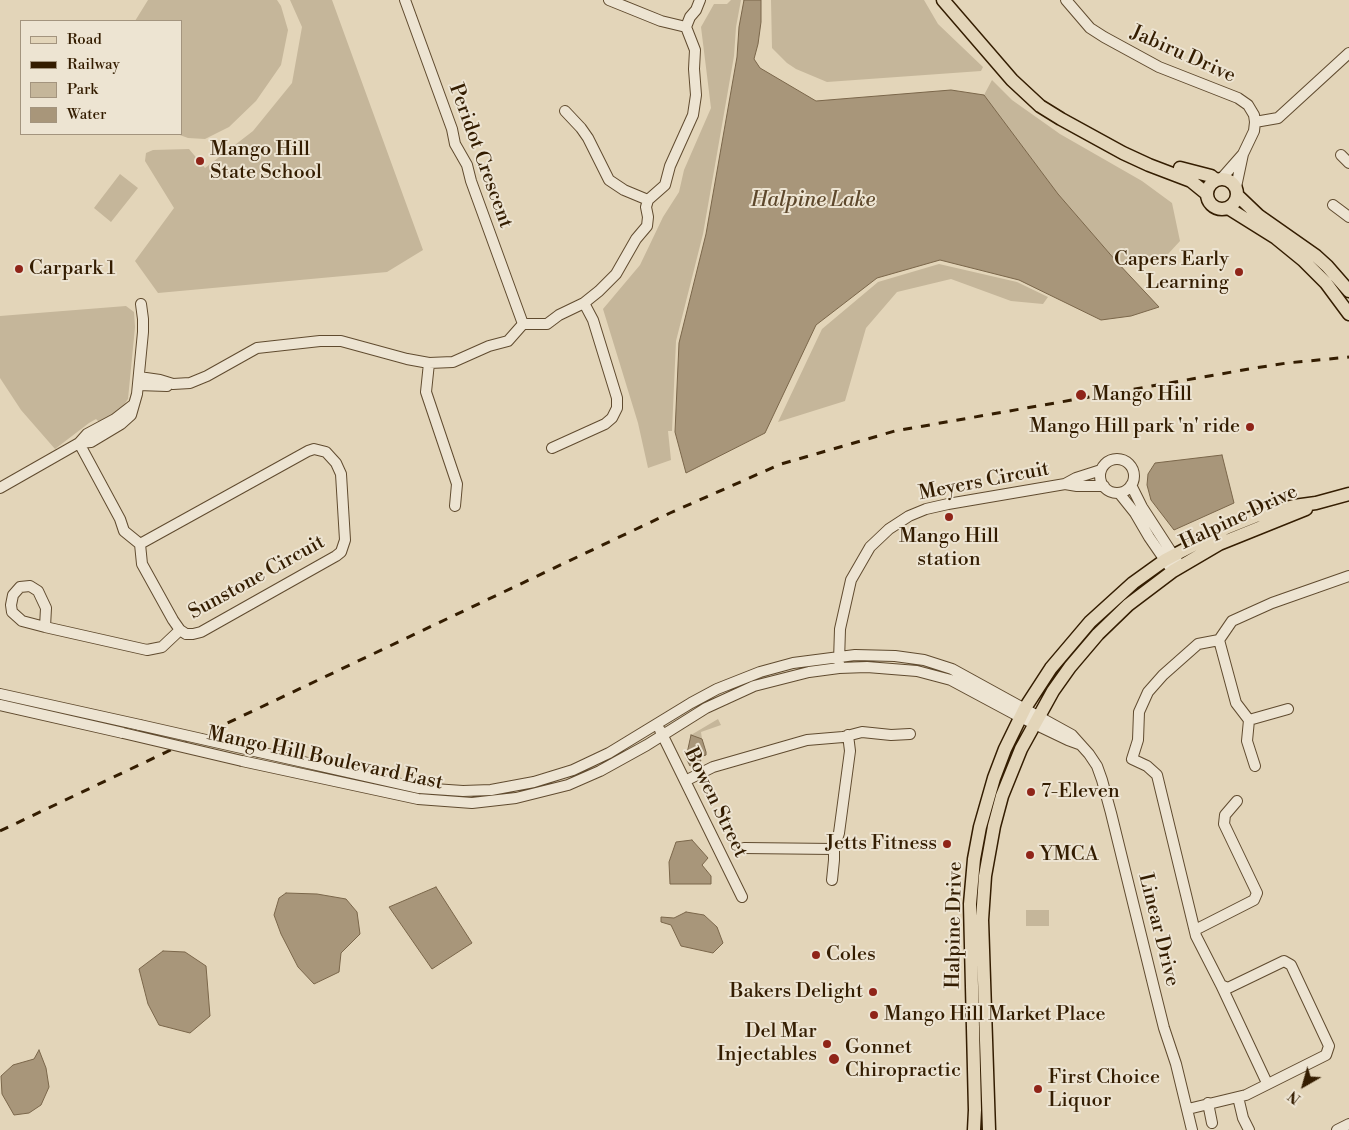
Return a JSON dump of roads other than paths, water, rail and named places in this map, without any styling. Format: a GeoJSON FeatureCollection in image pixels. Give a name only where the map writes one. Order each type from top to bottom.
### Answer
{"type":"FeatureCollection","features":[{"type":"Feature","properties":{"kind":"main road"},"geometry":{"type":"LineString","coordinates":[[943,0],[1012,80],[1040,106],[1123,153],[1191,181],[1207,194],[1215,207],[1228,208],[1276,238],[1303,260],[1326,283],[1349,314]]}},
{"type":"Feature","properties":{"kind":"main road"},"geometry":{"type":"LineString","coordinates":[[953,0],[1027,84],[1058,109],[1139,152],[1186,170],[1230,181],[1236,191],[1259,216],[1316,256],[1349,291]]}},
{"type":"Feature","properties":{"kind":"main road"},"geometry":{"type":"LineString","coordinates":[[1207,194],[1210,186],[1219,179]]}},
{"type":"Feature","properties":{"kind":"main road"},"geometry":{"type":"LineString","coordinates":[[1228,208],[1234,203],[1236,191]]}},
{"type":"Feature","properties":{"kind":"main road","name":"Halpine Drive"},"geometry":{"type":"LineString","coordinates":[[974,1130],[970,942],[972,882],[976,844],[989,794],[1005,749],[1023,713],[1051,668],[1090,622],[1128,588],[1173,563],[1226,528],[1256,516],[1349,494]]}},
{"type":"Feature","properties":{"kind":"main road","name":"Halpine Drive"},"geometry":{"type":"LineString","coordinates":[[988,1130],[982,920],[985,876],[992,834],[1002,796],[1015,762],[1062,678],[1098,634],[1173,563]]}},
{"type":"Feature","properties":{"kind":"street","name":"Peridot Crescent"},"geometry":{"type":"LineString","coordinates":[[405,0],[452,129],[455,144],[467,165],[471,181],[523,324]]}},
{"type":"Feature","properties":{"kind":"street"},"geometry":{"type":"LineString","coordinates":[[609,0],[661,21],[686,27]]}},
{"type":"Feature","properties":{"kind":"street"},"geometry":{"type":"LineString","coordinates":[[138,381],[160,380],[181,385],[196,382],[257,348],[320,340],[340,341],[407,360],[429,363],[453,362],[494,345],[504,343],[523,324],[546,324],[558,315],[584,302],[608,284],[624,264],[636,240],[647,226],[646,207],[648,200],[665,184],[670,166],[696,104],[695,50],[688,37],[686,27],[700,0]]}},
{"type":"Feature","properties":{"kind":"street","name":"Jabiru Drive"},"geometry":{"type":"LineString","coordinates":[[1066,0],[1090,28],[1096,32],[1159,67],[1238,98],[1252,110],[1255,122]]}},
{"type":"Feature","properties":{"kind":"street"},"geometry":{"type":"LineString","coordinates":[[1236,191],[1243,154],[1252,136],[1255,122],[1278,118],[1349,53]]}},
{"type":"Feature","properties":{"kind":"street"},"geometry":{"type":"LineString","coordinates":[[565,111],[588,138],[609,180],[624,190],[648,200]]}},
{"type":"Feature","properties":{"kind":"street"},"geometry":{"type":"LineString","coordinates":[[1219,179],[1243,154]]}},
{"type":"Feature","properties":{"kind":"street"},"geometry":{"type":"LineString","coordinates":[[1341,155],[1349,163]]}},
{"type":"Feature","properties":{"kind":"street"},"geometry":{"type":"LineString","coordinates":[[1333,205],[1349,217]]}},
{"type":"Feature","properties":{"kind":"street"},"geometry":{"type":"LineString","coordinates":[[552,448],[605,424],[612,418],[617,408],[617,398],[593,320],[584,302]]}},
{"type":"Feature","properties":{"kind":"street"},"geometry":{"type":"LineString","coordinates":[[0,488],[79,444],[87,434],[120,415],[133,405],[138,381],[144,319],[141,304]]}},
{"type":"Feature","properties":{"kind":"street"},"geometry":{"type":"LineString","coordinates":[[429,363],[426,392],[457,484],[455,506]]}},
{"type":"Feature","properties":{"kind":"street"},"geometry":{"type":"LineString","coordinates":[[79,444],[120,519],[124,531],[140,544]]}},
{"type":"Feature","properties":{"kind":"street","name":"Sunstone Circuit"},"geometry":{"type":"LineString","coordinates":[[314,449],[326,452],[336,463],[342,480],[345,540],[341,552],[201,632],[186,634],[180,630],[142,564],[140,544],[308,451],[314,449]]}},
{"type":"Feature","properties":{"kind":"street"},"geometry":{"type":"LineString","coordinates":[[1122,460],[1127,462],[1134,476],[1128,489],[1113,492],[1104,486],[1100,476],[1101,470],[1107,462],[1122,460]]}},
{"type":"Feature","properties":{"kind":"street","name":"Meyers Circuit"},"geometry":{"type":"LineString","coordinates":[[1065,484],[1076,478],[1101,470]]}},
{"type":"Feature","properties":{"kind":"street","name":"Meyers Circuit"},"geometry":{"type":"LineString","coordinates":[[839,668],[840,629],[851,580],[863,556],[882,534],[909,516],[954,503],[1065,484],[1104,486]]}},
{"type":"Feature","properties":{"kind":"street"},"geometry":{"type":"LineString","coordinates":[[1131,485],[1173,563]]}},
{"type":"Feature","properties":{"kind":"street"},"geometry":{"type":"LineString","coordinates":[[1119,492],[1173,563]]}},
{"type":"Feature","properties":{"kind":"street"},"geometry":{"type":"LineString","coordinates":[[1267,1084],[1196,936],[1158,775],[1147,766],[1132,759],[1139,732],[1140,712],[1148,692],[1163,675],[1198,644],[1219,640],[1232,621],[1272,603],[1349,576]]}},
{"type":"Feature","properties":{"kind":"street"},"geometry":{"type":"LineString","coordinates":[[46,627],[148,650],[162,646],[180,630]]}},
{"type":"Feature","properties":{"kind":"street"},"geometry":{"type":"LineString","coordinates":[[1219,640],[1236,703],[1249,720],[1247,741],[1256,766]]}},
{"type":"Feature","properties":{"kind":"street","name":"Mango Hill Boulevard East"},"geometry":{"type":"LineString","coordinates":[[0,694],[420,788],[463,791],[491,790],[534,782],[573,770],[609,753],[702,696],[746,677],[793,663],[839,656],[895,656],[933,663],[959,672],[1023,713]]}},
{"type":"Feature","properties":{"kind":"street","name":"Mango Hill Boulevard East"},"geometry":{"type":"LineString","coordinates":[[0,705],[408,798],[435,802],[472,803],[516,798],[568,785],[609,767],[706,708],[754,686],[793,675],[839,668],[886,668],[930,673],[963,685],[1023,713]]}},
{"type":"Feature","properties":{"kind":"street"},"geometry":{"type":"LineString","coordinates":[[1249,720],[1288,709]]}},
{"type":"Feature","properties":{"kind":"street","name":"Linear Drive"},"geometry":{"type":"LineString","coordinates":[[1023,713],[1080,744],[1093,760],[1102,780],[1192,1130]]}},
{"type":"Feature","properties":{"kind":"street","name":"Bowen Street"},"geometry":{"type":"LineString","coordinates":[[657,724],[742,897]]}},
{"type":"Feature","properties":{"kind":"street"},"geometry":{"type":"LineString","coordinates":[[685,781],[713,767],[818,738],[843,737],[862,732],[891,735],[910,734]]}},
{"type":"Feature","properties":{"kind":"street"},"geometry":{"type":"LineString","coordinates":[[832,880],[834,849],[839,833],[850,750],[848,735]]}},
{"type":"Feature","properties":{"kind":"street"},"geometry":{"type":"LineString","coordinates":[[1195,930],[1254,900],[1257,893],[1224,824],[1225,815],[1237,801]]}},
{"type":"Feature","properties":{"kind":"street"},"geometry":{"type":"LineString","coordinates":[[744,848],[834,849]]}},
{"type":"Feature","properties":{"kind":"street"},"geometry":{"type":"LineString","coordinates":[[1188,1109],[1246,1095],[1326,1055],[1329,1046],[1291,965],[1284,961],[1228,988],[1221,985]]}},
{"type":"Feature","properties":{"kind":"street"},"geometry":{"type":"LineString","coordinates":[[1238,1097],[1243,1118],[1250,1130]]}},
{"type":"Feature","properties":{"kind":"street"},"geometry":{"type":"LineString","coordinates":[[1208,1103],[1212,1123]]}},
{"type":"Feature","properties":{"kind":"street"},"geometry":{"type":"LineString","coordinates":[[1338,1130],[1349,1124]]}},
{"type":"Feature","properties":{"kind":"water","name":"Halpine Lake"},"geometry":{"type":"Polygon","coordinates":[[[744,0],[761,0],[761,22],[754,59],[760,68],[816,101],[951,90],[984,95],[1058,194],[1159,307],[1131,316],[1101,320],[1019,280],[940,260],[877,278],[816,325],[765,433],[686,473],[675,432],[679,343],[706,234],[737,57],[739,27],[744,0]]]}},
{"type":"Feature","properties":{"kind":"water"},"geometry":{"type":"Polygon","coordinates":[[[1222,455],[1234,503],[1174,530],[1151,500],[1147,485],[1148,474],[1155,463],[1222,455]]]}},
{"type":"Feature","properties":{"kind":"water"},"geometry":{"type":"Polygon","coordinates":[[[691,735],[702,739],[706,755],[699,757],[701,761],[690,766],[686,758],[691,735]]]}},
{"type":"Feature","properties":{"kind":"water"},"geometry":{"type":"Polygon","coordinates":[[[692,840],[708,858],[702,865],[711,876],[711,884],[670,884],[669,862],[676,842],[692,840]]]}},
{"type":"Feature","properties":{"kind":"water"},"geometry":{"type":"Polygon","coordinates":[[[436,887],[472,943],[432,969],[389,907],[436,887]]]}},
{"type":"Feature","properties":{"kind":"water"},"geometry":{"type":"Polygon","coordinates":[[[286,893],[317,894],[346,899],[357,912],[360,934],[341,953],[339,972],[314,984],[298,967],[281,934],[274,915],[279,898],[286,893]]]}},
{"type":"Feature","properties":{"kind":"water"},"geometry":{"type":"Polygon","coordinates":[[[686,912],[704,915],[717,927],[723,943],[713,953],[681,946],[671,925],[661,922],[661,917],[674,918],[686,912]]]}},
{"type":"Feature","properties":{"kind":"water"},"geometry":{"type":"Polygon","coordinates":[[[163,951],[185,952],[206,966],[210,1016],[190,1033],[159,1025],[148,1004],[139,969],[163,951]]]}},
{"type":"Feature","properties":{"kind":"water"},"geometry":{"type":"Polygon","coordinates":[[[39,1050],[46,1068],[49,1087],[41,1105],[29,1113],[14,1115],[2,1094],[1,1076],[13,1065],[34,1059],[39,1050]]]}},
{"type":"Feature","properties":{"kind":"railway"},"geometry":{"type":"LineString","coordinates":[[0,831],[670,513],[781,464],[895,431],[1249,369],[1349,357]]}},
{"type":"Feature","properties":{"kind":"place","name":"Mango Hill State School"},"geometry":{"type":"Point","coordinates":[200,161]}},
{"type":"Feature","properties":{"kind":"place","name":"Carpark 1"},"geometry":{"type":"Point","coordinates":[19,269]}},
{"type":"Feature","properties":{"kind":"place","name":"Capers Early Learning"},"geometry":{"type":"Point","coordinates":[1239,272]}},
{"type":"Feature","properties":{"kind":"place","name":"Mango Hill"},"geometry":{"type":"Point","coordinates":[1081,395]}},
{"type":"Feature","properties":{"kind":"place","name":"Mango Hill park 'n' ride"},"geometry":{"type":"Point","coordinates":[1250,427]}},
{"type":"Feature","properties":{"kind":"place","name":"Mango Hill station"},"geometry":{"type":"Point","coordinates":[949,517]}},
{"type":"Feature","properties":{"kind":"place","name":"7-Eleven"},"geometry":{"type":"Point","coordinates":[1031,792]}},
{"type":"Feature","properties":{"kind":"place","name":"Jetts Fitness"},"geometry":{"type":"Point","coordinates":[947,844]}},
{"type":"Feature","properties":{"kind":"place","name":"YMCA"},"geometry":{"type":"Point","coordinates":[1030,855]}},
{"type":"Feature","properties":{"kind":"place","name":"Coles"},"geometry":{"type":"Point","coordinates":[816,955]}},
{"type":"Feature","properties":{"kind":"place","name":"Bakers Delight"},"geometry":{"type":"Point","coordinates":[873,992]}},
{"type":"Feature","properties":{"kind":"place","name":"Mango Hill Market Place"},"geometry":{"type":"Point","coordinates":[874,1015]}},
{"type":"Feature","properties":{"kind":"place","name":"Del Mar Injectables"},"geometry":{"type":"Point","coordinates":[827,1044]}},
{"type":"Feature","properties":{"kind":"place","name":"Gonnet Chiropractic"},"geometry":{"type":"Point","coordinates":[834,1059]}},
{"type":"Feature","properties":{"kind":"place","name":"First Choice Liquor"},"geometry":{"type":"Point","coordinates":[1038,1089]}}]}
